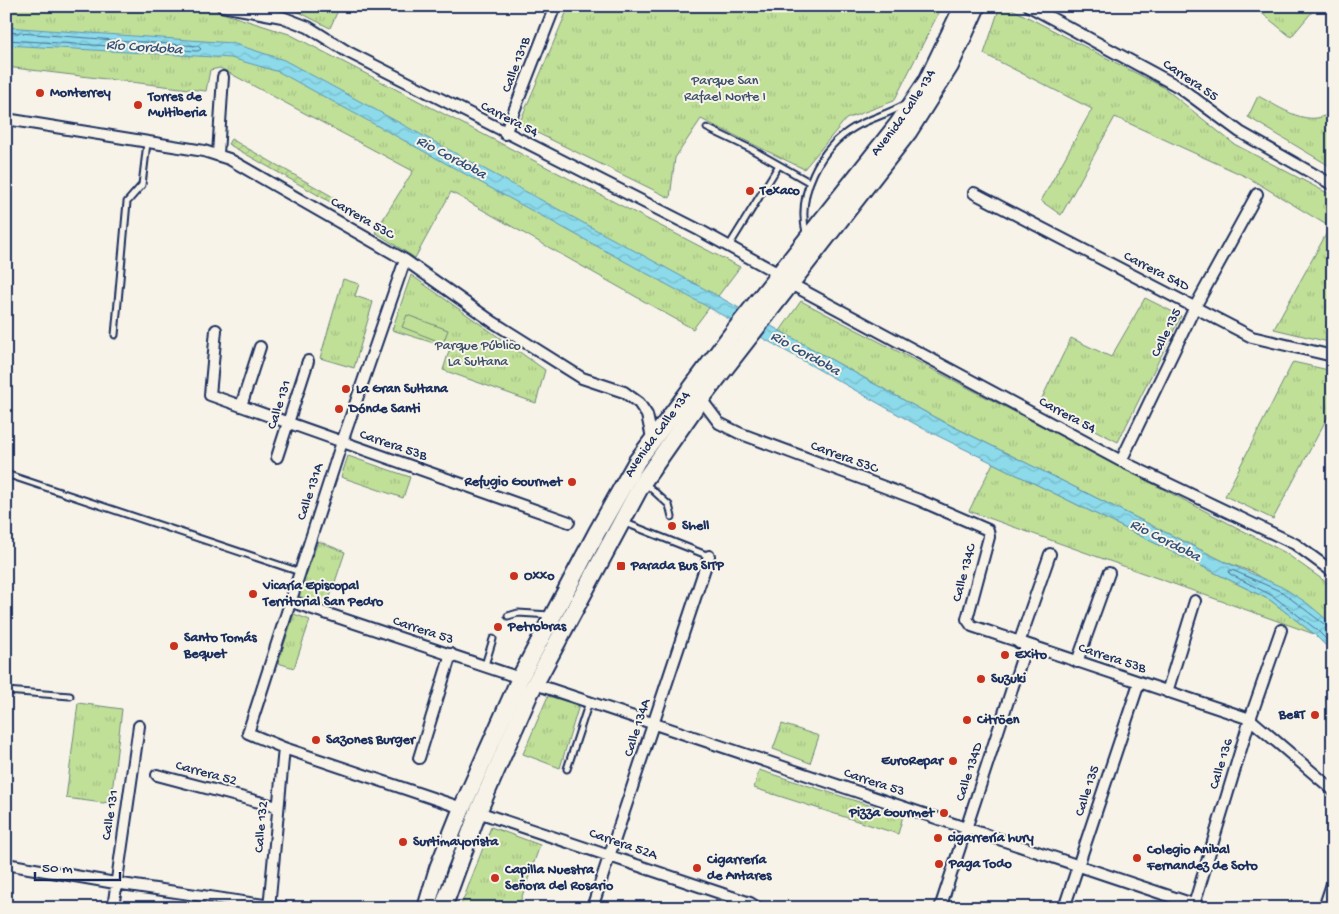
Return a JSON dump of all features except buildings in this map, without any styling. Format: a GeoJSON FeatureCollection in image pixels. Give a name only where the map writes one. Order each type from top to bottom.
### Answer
{"type":"FeatureCollection","features":[{"type":"Feature","properties":{"kind":"main road","name":"Avenida Calle 134"},"geometry":{"type":"LineString","coordinates":[[784,278],[807,239],[917,96],[937,63],[963,6]]}},
{"type":"Feature","properties":{"kind":"main road","name":"Avenida Calle 134"},"geometry":{"type":"LineString","coordinates":[[443,908],[553,615],[597,532],[652,438],[737,339],[784,278],[922,113],[950,66],[977,6]]}},
{"type":"Feature","properties":{"kind":"main road","name":"Avenida Calle 134"},"geometry":{"type":"LineString","coordinates":[[426,908],[438,868],[462,808],[528,681],[643,482],[701,399],[737,339]]}},
{"type":"Feature","properties":{"kind":"street","name":"Carrera 54"},"geometry":{"type":"LineString","coordinates":[[222,6],[282,17],[308,27],[348,52],[505,134],[729,246],[784,278],[1121,460],[1295,544],[1333,572]]}},
{"type":"Feature","properties":{"kind":"street","name":"Calle 131B"},"geometry":{"type":"LineString","coordinates":[[505,134],[555,6]]}},
{"type":"Feature","properties":{"kind":"street","name":"Carrera 55"},"geometry":{"type":"LineString","coordinates":[[1029,6],[1179,87],[1240,132],[1333,185]]}},
{"type":"Feature","properties":{"kind":"street"},"geometry":{"type":"LineString","coordinates":[[218,154],[223,77]]}},
{"type":"Feature","properties":{"kind":"street","name":"Carrera 53C"},"geometry":{"type":"LineString","coordinates":[[6,119],[218,154],[405,260],[493,322],[582,378],[624,392],[639,403],[646,414],[652,438]]}},
{"type":"Feature","properties":{"kind":"street","name":"Carrera 54D"},"geometry":{"type":"LineString","coordinates":[[974,193],[1252,337],[1333,356]]}},
{"type":"Feature","properties":{"kind":"street","name":"Calle 135"},"geometry":{"type":"LineString","coordinates":[[1121,460],[1195,307],[1257,194]]}},
{"type":"Feature","properties":{"kind":"street","name":"Calle 131A"},"geometry":{"type":"LineString","coordinates":[[284,748],[248,733],[289,601],[405,260]]}},
{"type":"Feature","properties":{"kind":"street","name":"Carrera 53B"},"geometry":{"type":"LineString","coordinates":[[216,330],[208,394],[569,522]]}},
{"type":"Feature","properties":{"kind":"street"},"geometry":{"type":"LineString","coordinates":[[241,406],[260,347]]}},
{"type":"Feature","properties":{"kind":"street","name":"Calle 131"},"geometry":{"type":"LineString","coordinates":[[277,457],[308,361]]}},
{"type":"Feature","properties":{"kind":"street","name":"Carrera 53C"},"geometry":{"type":"LineString","coordinates":[[701,399],[720,423],[738,433],[919,500],[988,530]]}},
{"type":"Feature","properties":{"kind":"street","name":"Calle 134C"},"geometry":{"type":"LineString","coordinates":[[969,622],[967,620],[989,537],[988,530]]}},
{"type":"Feature","properties":{"kind":"street","name":"Calle 134D"},"geometry":{"type":"LineString","coordinates":[[940,908],[1050,554]]}},
{"type":"Feature","properties":{"kind":"street","name":"Calle 134A"},"geometry":{"type":"LineString","coordinates":[[592,908],[709,556]]}},
{"type":"Feature","properties":{"kind":"street"},"geometry":{"type":"LineString","coordinates":[[1077,662],[1109,573]]}},
{"type":"Feature","properties":{"kind":"street","name":"Carrera 53"},"geometry":{"type":"LineString","coordinates":[[289,601],[485,665],[654,724],[1078,865],[1193,906],[1205,908]]}},
{"type":"Feature","properties":{"kind":"street"},"geometry":{"type":"LineString","coordinates":[[1167,692],[1195,601]]}},
{"type":"Feature","properties":{"kind":"street","name":"Carrera 53B"},"geometry":{"type":"LineString","coordinates":[[969,622],[972,626],[1023,644],[1250,719]]}},
{"type":"Feature","properties":{"kind":"street","name":"Calle 136"},"geometry":{"type":"LineString","coordinates":[[1193,906],[1250,719],[1281,630]]}},
{"type":"Feature","properties":{"kind":"street"},"geometry":{"type":"LineString","coordinates":[[419,758],[451,654]]}},
{"type":"Feature","properties":{"kind":"street","name":"Calle 135"},"geometry":{"type":"LineString","coordinates":[[1064,908],[1139,683]]}},
{"type":"Feature","properties":{"kind":"street"},"geometry":{"type":"LineString","coordinates":[[1250,719],[1333,790]]}},
{"type":"Feature","properties":{"kind":"street","name":"Calle 131"},"geometry":{"type":"LineString","coordinates":[[113,908],[115,883],[139,726]]}},
{"type":"Feature","properties":{"kind":"street"},"geometry":{"type":"LineString","coordinates":[[284,748],[462,808]]}},
{"type":"Feature","properties":{"kind":"street","name":"Calle 132"},"geometry":{"type":"LineString","coordinates":[[269,907],[284,748]]}},
{"type":"Feature","properties":{"kind":"street","name":"Carrera 52"},"geometry":{"type":"LineString","coordinates":[[157,776],[278,807]]}},
{"type":"Feature","properties":{"kind":"street","name":"Carrera 52A"},"geometry":{"type":"LineString","coordinates":[[478,812],[610,855],[750,903],[758,908]]}},
{"type":"Feature","properties":{"kind":"street"},"geometry":{"type":"LineString","coordinates":[[6,864],[115,883],[284,908]]}},
{"type":"Feature","properties":{"kind":"street"},"geometry":{"type":"LineString","coordinates":[[1324,908],[1333,881]]}},
{"type":"Feature","properties":{"kind":"lane"},"geometry":{"type":"LineString","coordinates":[[807,239],[803,218],[804,200],[809,182],[837,142],[852,128],[903,106],[917,96]]}},
{"type":"Feature","properties":{"kind":"lane"},"geometry":{"type":"LineString","coordinates":[[707,128],[809,182]]}},
{"type":"Feature","properties":{"kind":"lane"},"geometry":{"type":"LineString","coordinates":[[115,335],[127,202],[142,185],[147,143]]}},
{"type":"Feature","properties":{"kind":"lane"},"geometry":{"type":"LineString","coordinates":[[729,246],[779,165]]}},
{"type":"Feature","properties":{"kind":"lane"},"geometry":{"type":"LineString","coordinates":[[6,474],[236,549],[300,572]]}},
{"type":"Feature","properties":{"kind":"lane"},"geometry":{"type":"LineString","coordinates":[[643,482],[668,505],[672,517]]}},
{"type":"Feature","properties":{"kind":"lane"},"geometry":{"type":"LineString","coordinates":[[622,521],[709,556]]}},
{"type":"Feature","properties":{"kind":"lane"},"geometry":{"type":"LineString","coordinates":[[660,536],[664,532]]}},
{"type":"Feature","properties":{"kind":"lane"},"geometry":{"type":"LineString","coordinates":[[508,616],[518,614],[553,615]]}},
{"type":"Feature","properties":{"kind":"lane"},"geometry":{"type":"LineString","coordinates":[[485,665],[493,640]]}},
{"type":"Feature","properties":{"kind":"lane"},"geometry":{"type":"LineString","coordinates":[[6,691],[70,696]]}},
{"type":"Feature","properties":{"kind":"lane"},"geometry":{"type":"LineString","coordinates":[[567,769],[589,702]]}},
{"type":"Feature","properties":{"kind":"green space"},"geometry":{"type":"Polygon","coordinates":[[[6,6],[128,6],[216,11],[289,34],[740,267],[693,329],[451,192],[415,258],[375,232],[413,171],[220,68],[210,70],[206,91],[6,67],[6,6]]]}},
{"type":"Feature","properties":{"kind":"green space"},"geometry":{"type":"Polygon","coordinates":[[[277,6],[340,6],[330,28],[295,10],[277,6]]]}},
{"type":"Feature","properties":{"kind":"green space","name":"Parque San Rafael Norte I"},"geometry":{"type":"Polygon","coordinates":[[[569,6],[942,6],[894,101],[846,119],[804,169],[701,119],[675,158],[670,198],[519,124],[569,6]]]}},
{"type":"Feature","properties":{"kind":"green space"},"geometry":{"type":"Polygon","coordinates":[[[1000,6],[1006,6],[1163,87],[1234,144],[1333,196],[1333,343],[1274,329],[1330,227],[1249,178],[1115,117],[1061,215],[1041,201],[1092,109],[984,54],[1000,6]]]}},
{"type":"Feature","properties":{"kind":"green space"},"geometry":{"type":"Polygon","coordinates":[[[1253,6],[1317,6],[1291,37],[1253,6]]]}},
{"type":"Feature","properties":{"kind":"green space"},"geometry":{"type":"Polygon","coordinates":[[[1258,96],[1286,111],[1305,118],[1324,116],[1333,110],[1333,168],[1248,117],[1258,96]]]}},
{"type":"Feature","properties":{"kind":"green space"},"geometry":{"type":"Polygon","coordinates":[[[231,139],[335,198],[332,203],[228,144],[231,139]]]}},
{"type":"Feature","properties":{"kind":"green space","name":"Parque Público La Sultana"},"geometry":{"type":"Polygon","coordinates":[[[411,275],[545,370],[536,403],[443,370],[450,348],[392,330],[411,275]]]}},
{"type":"Feature","properties":{"kind":"green space"},"geometry":{"type":"Polygon","coordinates":[[[343,279],[359,284],[355,296],[373,302],[354,368],[320,358],[343,279]]]}},
{"type":"Feature","properties":{"kind":"green space"},"geometry":{"type":"Polygon","coordinates":[[[1145,298],[1181,316],[1118,442],[1040,402],[1071,338],[1111,357],[1145,298]]]}},
{"type":"Feature","properties":{"kind":"green space"},"geometry":{"type":"Polygon","coordinates":[[[801,301],[1284,552],[1333,587],[1333,625],[1252,572],[1223,561],[934,417],[780,331],[801,301]]]}},
{"type":"Feature","properties":{"kind":"green space"},"geometry":{"type":"Polygon","coordinates":[[[407,315],[448,330],[443,343],[402,327],[407,315]]]}},
{"type":"Feature","properties":{"kind":"green space"},"geometry":{"type":"Polygon","coordinates":[[[1293,362],[1333,371],[1333,407],[1273,519],[1225,496],[1293,362]]]}},
{"type":"Feature","properties":{"kind":"green space"},"geometry":{"type":"Polygon","coordinates":[[[348,456],[410,477],[403,498],[341,477],[348,456]]]}},
{"type":"Feature","properties":{"kind":"green space"},"geometry":{"type":"Polygon","coordinates":[[[993,463],[1270,600],[1314,634],[969,511],[993,463]]]}},
{"type":"Feature","properties":{"kind":"green space"},"geometry":{"type":"Polygon","coordinates":[[[318,541],[345,552],[327,606],[299,596],[318,541]]]}},
{"type":"Feature","properties":{"kind":"green space"},"geometry":{"type":"Polygon","coordinates":[[[294,614],[310,620],[294,668],[278,663],[294,614]]]}},
{"type":"Feature","properties":{"kind":"green space"},"geometry":{"type":"Polygon","coordinates":[[[548,696],[579,705],[560,768],[523,754],[548,696]]]}},
{"type":"Feature","properties":{"kind":"green space"},"geometry":{"type":"Polygon","coordinates":[[[78,703],[122,709],[111,801],[103,803],[66,798],[78,703]]]}},
{"type":"Feature","properties":{"kind":"green space"},"geometry":{"type":"Polygon","coordinates":[[[782,724],[819,736],[810,763],[773,749],[782,724]]]}},
{"type":"Feature","properties":{"kind":"green space"},"geometry":{"type":"Polygon","coordinates":[[[759,770],[903,816],[898,834],[754,788],[759,770]]]}},
{"type":"Feature","properties":{"kind":"green space"},"geometry":{"type":"Polygon","coordinates":[[[491,827],[540,845],[518,908],[460,908],[491,827]]]}},
{"type":"Feature","properties":{"kind":"water"},"geometry":{"type":"Polygon","coordinates":[[[6,27],[232,43],[284,60],[714,294],[934,417],[1223,561],[1284,588],[1307,603],[1333,625],[1333,653],[1314,634],[1270,600],[924,429],[706,306],[279,72],[231,58],[6,45],[6,27]]]}},
{"type":"Feature","properties":{"kind":"place","name":"Monterrey"},"geometry":{"type":"Point","coordinates":[40,93]}},
{"type":"Feature","properties":{"kind":"place","name":"Torres de Multiberia"},"geometry":{"type":"Point","coordinates":[138,105]}},
{"type":"Feature","properties":{"kind":"place","name":"Texaco"},"geometry":{"type":"Point","coordinates":[750,191]}},
{"type":"Feature","properties":{"kind":"place","name":"La Gran Sultana"},"geometry":{"type":"Point","coordinates":[346,389]}},
{"type":"Feature","properties":{"kind":"place","name":"Dónde Santi"},"geometry":{"type":"Point","coordinates":[339,409]}},
{"type":"Feature","properties":{"kind":"place","name":"Refugio Gourmet"},"geometry":{"type":"Point","coordinates":[572,482]}},
{"type":"Feature","properties":{"kind":"place","name":"Shell"},"geometry":{"type":"Point","coordinates":[672,526]}},
{"type":"Feature","properties":{"kind":"place","name":"Parada Bus SITP"},"geometry":{"type":"Point","coordinates":[621,566]}},
{"type":"Feature","properties":{"kind":"place","name":"Oxxo"},"geometry":{"type":"Point","coordinates":[514,576]}},
{"type":"Feature","properties":{"kind":"place","name":"Vicaría Episcopal Territorial San Pedro"},"geometry":{"type":"Point","coordinates":[253,594]}},
{"type":"Feature","properties":{"kind":"place","name":"Petrobras"},"geometry":{"type":"Point","coordinates":[498,627]}},
{"type":"Feature","properties":{"kind":"place","name":"Santo Tomás Bequet"},"geometry":{"type":"Point","coordinates":[174,646]}},
{"type":"Feature","properties":{"kind":"place","name":"Exito"},"geometry":{"type":"Point","coordinates":[1005,655]}},
{"type":"Feature","properties":{"kind":"place","name":"Suzuki"},"geometry":{"type":"Point","coordinates":[981,679]}},
{"type":"Feature","properties":{"kind":"place","name":"Be&T"},"geometry":{"type":"Point","coordinates":[1315,715]}},
{"type":"Feature","properties":{"kind":"place","name":"Citröen"},"geometry":{"type":"Point","coordinates":[967,720]}},
{"type":"Feature","properties":{"kind":"place","name":"Sazones Burger"},"geometry":{"type":"Point","coordinates":[316,740]}},
{"type":"Feature","properties":{"kind":"place","name":"EuroRepar"},"geometry":{"type":"Point","coordinates":[953,761]}},
{"type":"Feature","properties":{"kind":"place","name":"Pizza Gourmet"},"geometry":{"type":"Point","coordinates":[944,813]}},
{"type":"Feature","properties":{"kind":"place","name":"cigarrería hury"},"geometry":{"type":"Point","coordinates":[938,838]}},
{"type":"Feature","properties":{"kind":"place","name":"Surtimayorista"},"geometry":{"type":"Point","coordinates":[403,842]}},
{"type":"Feature","properties":{"kind":"place","name":"Colegio Anibal Fernandez de Soto"},"geometry":{"type":"Point","coordinates":[1137,858]}},
{"type":"Feature","properties":{"kind":"place","name":"Paga Todo"},"geometry":{"type":"Point","coordinates":[939,864]}},
{"type":"Feature","properties":{"kind":"place","name":"Cigarrería de Antares"},"geometry":{"type":"Point","coordinates":[697,868]}},
{"type":"Feature","properties":{"kind":"place","name":"Capilla Nuestra Señora del Rosario"},"geometry":{"type":"Point","coordinates":[495,878]}},
{"type":"Feature","properties":{"kind":"water label","name":"Río Cordoba"},"geometry":{"type":"Point","coordinates":[144,48]}},
{"type":"Feature","properties":{"kind":"water label","name":"Rio Cordoba"},"geometry":{"type":"Point","coordinates":[451,158]}},
{"type":"Feature","properties":{"kind":"water label","name":"Rio Cordoba"},"geometry":{"type":"Point","coordinates":[805,354]}},
{"type":"Feature","properties":{"kind":"water label","name":"Rio Cordoba"},"geometry":{"type":"Point","coordinates":[1165,541]}}]}
